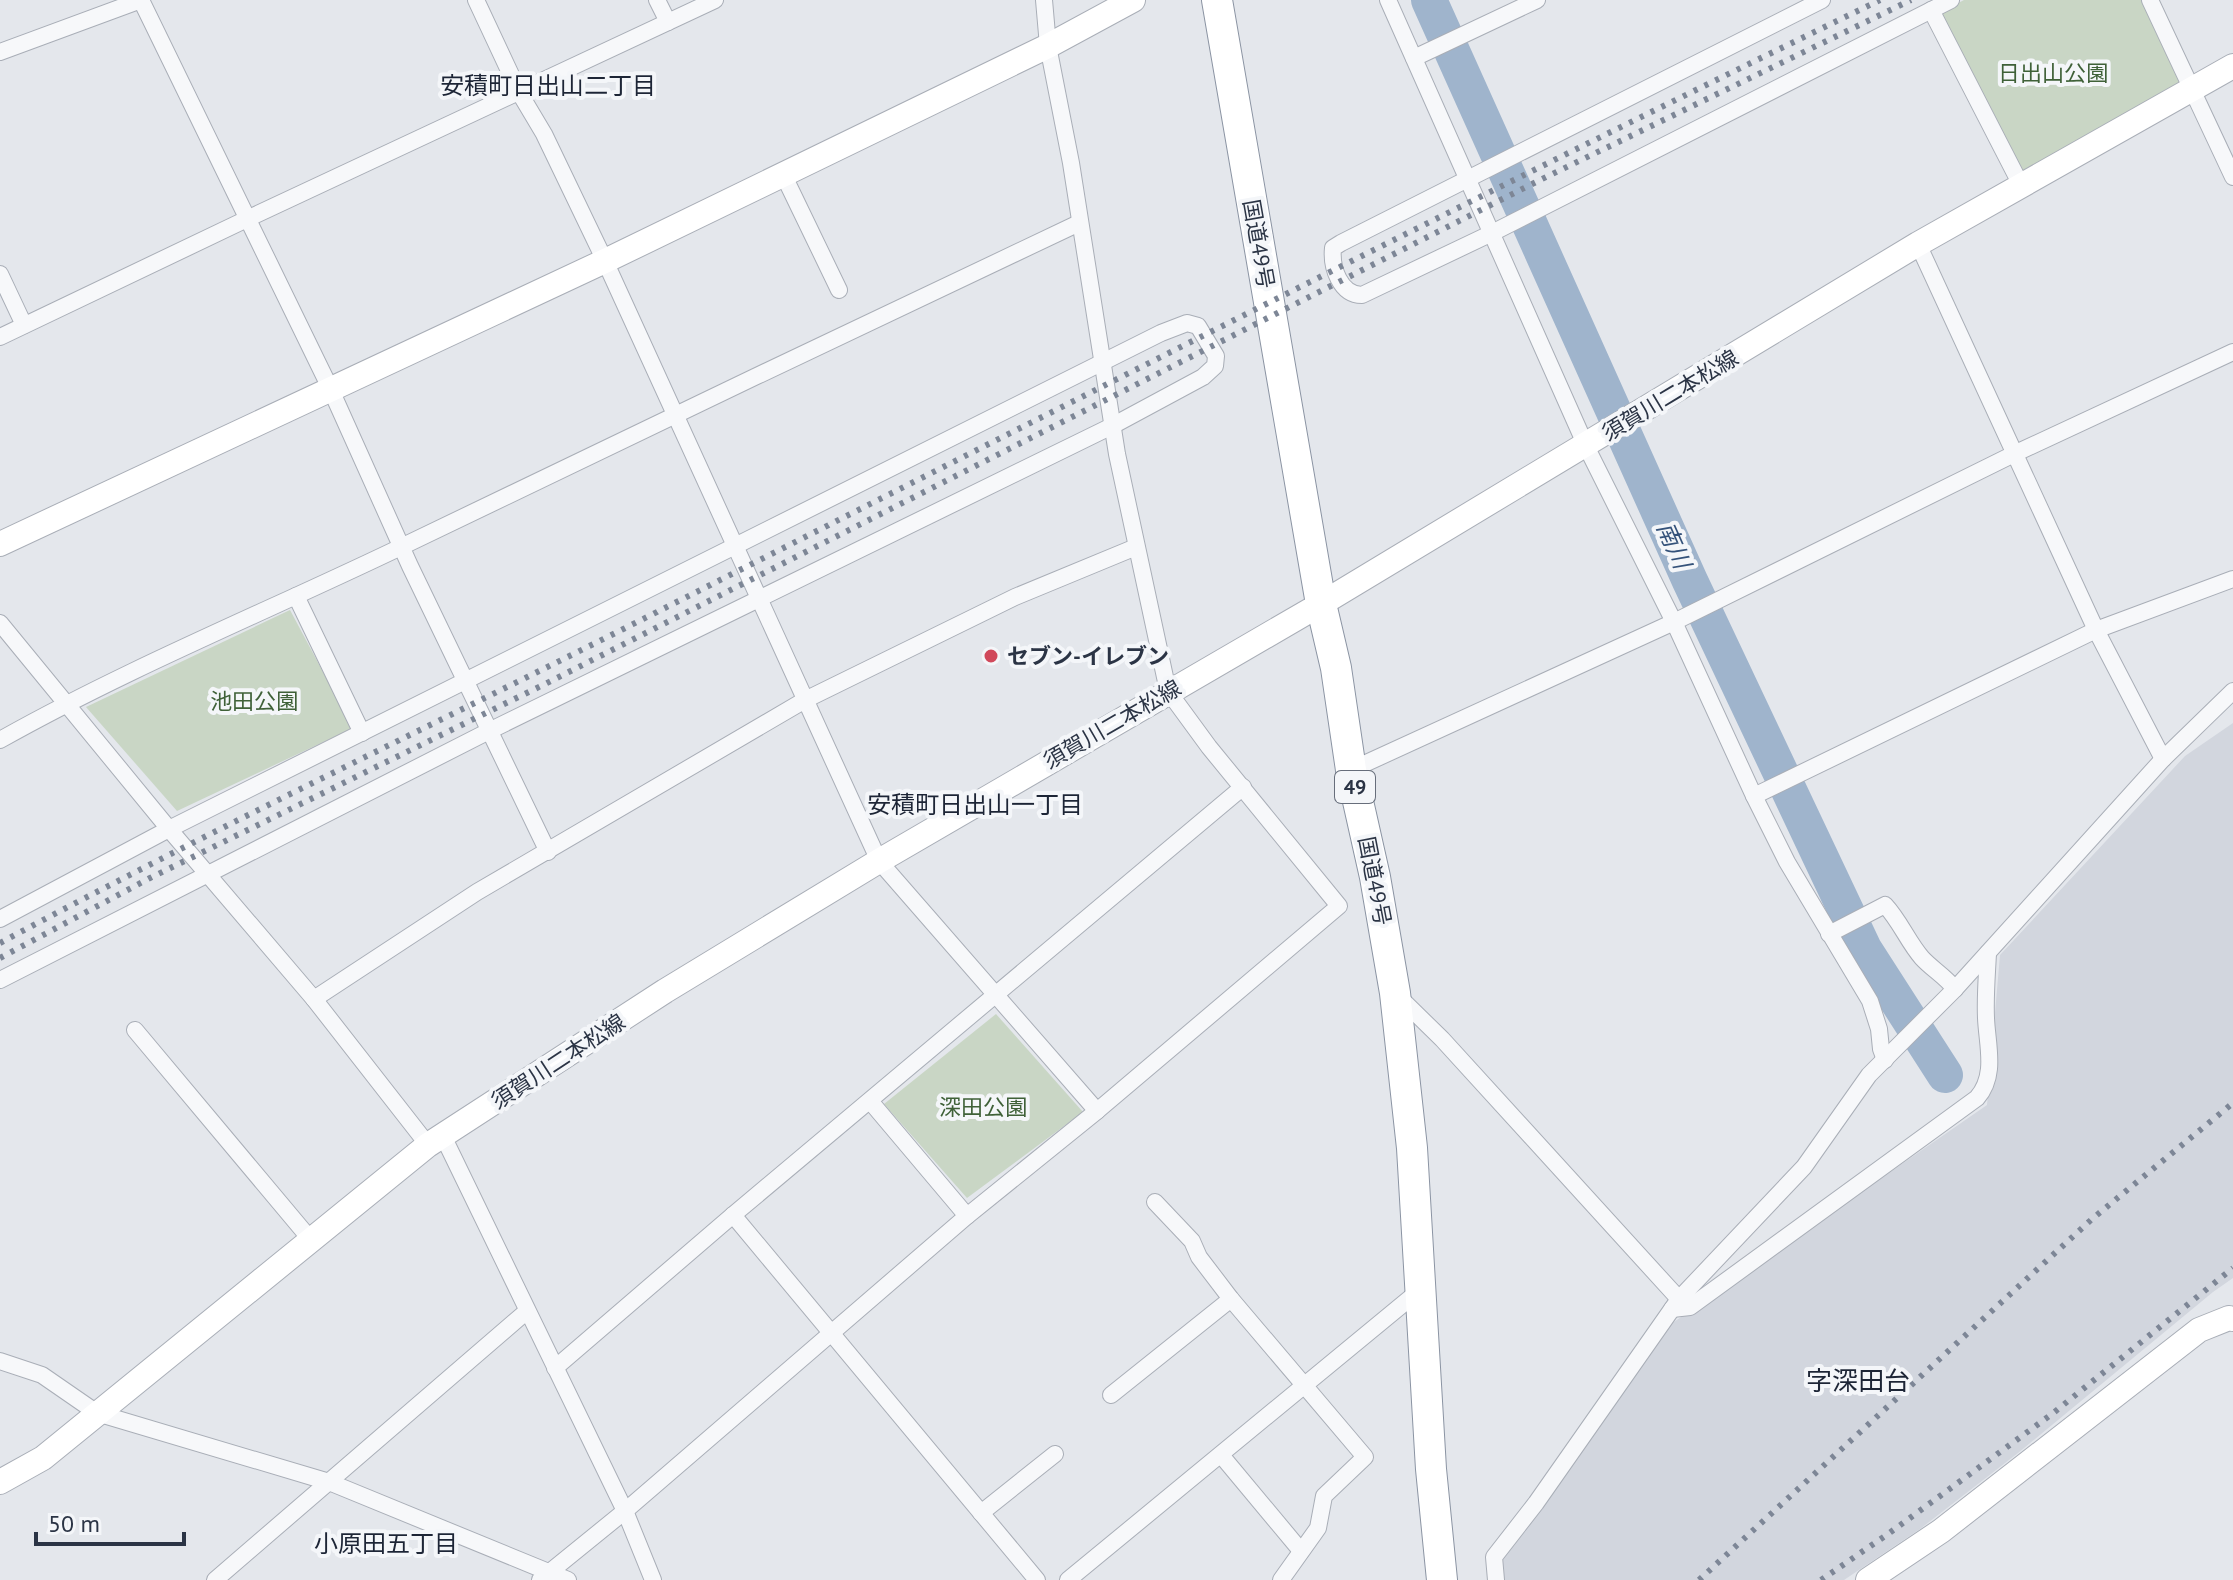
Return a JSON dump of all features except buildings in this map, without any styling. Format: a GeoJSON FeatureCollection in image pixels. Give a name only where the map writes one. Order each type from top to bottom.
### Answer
{"type":"FeatureCollection","features":[{"type":"Feature","properties":{"kind":"highway","name":"国道49号"},"geometry":{"type":"LineString","coordinates":[[1217,0],[1321,604],[1336,668],[1351,770],[1375,877],[1395,993],[1412,1148],[1431,1469],[1442,1580]]}},
{"type":"Feature","properties":{"kind":"main road"},"geometry":{"type":"LineString","coordinates":[[0,544],[605,261],[1048,46],[1133,0]]}},
{"type":"Feature","properties":{"kind":"main road","name":"須賀川二本松線"},"geometry":{"type":"LineString","coordinates":[[0,1482],[43,1458],[436,1141],[665,991],[879,861],[1321,604],[1918,244],[2233,66]]}},
{"type":"Feature","properties":{"kind":"main road"},"geometry":{"type":"LineString","coordinates":[[1868,1580],[1941,1531],[2199,1330],[2233,1319]]}},
{"type":"Feature","properties":{"kind":"street"},"geometry":{"type":"LineString","coordinates":[[0,52],[141,0],[249,218],[548,852]]}},
{"type":"Feature","properties":{"kind":"street"},"geometry":{"type":"LineString","coordinates":[[476,0],[605,261],[879,861],[1097,1111]]}},
{"type":"Feature","properties":{"kind":"street"},"geometry":{"type":"LineString","coordinates":[[657,0],[668,22]]}},
{"type":"Feature","properties":{"kind":"street"},"geometry":{"type":"LineString","coordinates":[[0,337],[715,0]]}},
{"type":"Feature","properties":{"kind":"street"},"geometry":{"type":"LineString","coordinates":[[545,1576],[625,1511],[967,1216],[1097,1111],[1339,906],[1179,709],[1168,691],[1112,426],[1071,163],[1048,46],[1044,0]]}},
{"type":"Feature","properties":{"kind":"street"},"geometry":{"type":"LineString","coordinates":[[1388,0],[1418,56],[1592,442],[1679,620],[1787,862],[1837,931],[1870,1001],[1885,1060]]}},
{"type":"Feature","properties":{"kind":"street"},"geometry":{"type":"LineString","coordinates":[[1418,56],[1537,0]]}},
{"type":"Feature","properties":{"kind":"street"},"geometry":{"type":"LineString","coordinates":[[1822,0],[1801,5],[1333,248],[1332,259],[1345,290],[1353,295],[1362,295],[1497,231],[1951,0]]}},
{"type":"Feature","properties":{"kind":"street"},"geometry":{"type":"LineString","coordinates":[[2150,0],[2233,177]]}},
{"type":"Feature","properties":{"kind":"street"},"geometry":{"type":"LineString","coordinates":[[1931,10],[2022,187]]}},
{"type":"Feature","properties":{"kind":"street"},"geometry":{"type":"LineString","coordinates":[[783,174],[839,290]]}},
{"type":"Feature","properties":{"kind":"street"},"geometry":{"type":"LineString","coordinates":[[0,740],[65,703],[402,547],[674,414],[1079,223]]}},
{"type":"Feature","properties":{"kind":"street"},"geometry":{"type":"LineString","coordinates":[[1918,244],[2096,630],[2163,759]]}},
{"type":"Feature","properties":{"kind":"street"},"geometry":{"type":"LineString","coordinates":[[0,274],[24,325]]}},
{"type":"Feature","properties":{"kind":"street"},"geometry":{"type":"LineString","coordinates":[[0,919],[169,829],[735,544],[1187,323],[1198,326],[1216,356],[1215,366],[1203,377],[1112,426],[489,731],[0,980]]}},
{"type":"Feature","properties":{"kind":"street"},"geometry":{"type":"LineString","coordinates":[[1351,770],[1679,620],[2016,453],[2233,352]]}},
{"type":"Feature","properties":{"kind":"street"},"geometry":{"type":"LineString","coordinates":[[314,999],[477,892],[805,700],[1015,597],[1136,547]]}},
{"type":"Feature","properties":{"kind":"street"},"geometry":{"type":"LineString","coordinates":[[1758,793],[2096,630],[2233,579]]}},
{"type":"Feature","properties":{"kind":"street"},"geometry":{"type":"LineString","coordinates":[[296,596],[362,733]]}},
{"type":"Feature","properties":{"kind":"street"},"geometry":{"type":"LineString","coordinates":[[0,623],[169,829],[436,1141],[527,1311],[625,1511],[653,1580]]}},
{"type":"Feature","properties":{"kind":"street"},"geometry":{"type":"LineString","coordinates":[[1496,1580],[1494,1557],[1536,1503],[1676,1304],[1804,1167],[1869,1075],[1955,989],[2023,910],[2163,759],[2233,691]]}},
{"type":"Feature","properties":{"kind":"street"},"geometry":{"type":"LineString","coordinates":[[555,1368],[1243,787]]}},
{"type":"Feature","properties":{"kind":"street"},"geometry":{"type":"LineString","coordinates":[[1837,931],[1885,905],[1922,958],[1944,975],[1955,989]]}},
{"type":"Feature","properties":{"kind":"street"},"geometry":{"type":"LineString","coordinates":[[1395,993],[1442,1039],[1676,1304],[1690,1307],[1977,1098],[1985,1088],[1990,1063],[1986,1016],[1988,953]]}},
{"type":"Feature","properties":{"kind":"street"},"geometry":{"type":"LineString","coordinates":[[135,1030],[311,1240]]}},
{"type":"Feature","properties":{"kind":"street"},"geometry":{"type":"LineString","coordinates":[[870,1101],[967,1216]]}},
{"type":"Feature","properties":{"kind":"street"},"geometry":{"type":"LineString","coordinates":[[1155,1202],[1192,1241],[1199,1257],[1231,1299],[1365,1457],[1324,1496],[1318,1528],[1281,1580]]}},
{"type":"Feature","properties":{"kind":"street"},"geometry":{"type":"LineString","coordinates":[[733,1215],[1037,1580]]}},
{"type":"Feature","properties":{"kind":"street"},"geometry":{"type":"LineString","coordinates":[[1068,1580],[1422,1289]]}},
{"type":"Feature","properties":{"kind":"street"},"geometry":{"type":"LineString","coordinates":[[1111,1395],[1231,1299]]}},
{"type":"Feature","properties":{"kind":"street"},"geometry":{"type":"LineString","coordinates":[[215,1580],[527,1311]]}},
{"type":"Feature","properties":{"kind":"street"},"geometry":{"type":"LineString","coordinates":[[0,1361],[42,1375],[97,1413],[329,1482],[545,1576],[568,1580]]}},
{"type":"Feature","properties":{"kind":"street"},"geometry":{"type":"LineString","coordinates":[[981,1513],[1055,1454]]}},
{"type":"Feature","properties":{"kind":"street"},"geometry":{"type":"LineString","coordinates":[[1221,1455],[1301,1551]]}},
{"type":"Feature","properties":{"kind":"shaded area"},"geometry":{"type":"Polygon","coordinates":[[[2233,723],[2233,1278],[2018,1453],[1920,1529],[1844,1580],[1502,1580],[1498,1559],[1671,1324],[1987,1105],[2000,955],[2185,756],[2233,723]]]}},
{"type":"Feature","properties":{"kind":"green space","name":"日出山公園"},"geometry":{"type":"Polygon","coordinates":[[[1964,0],[2142,0],[2183,83],[2023,175],[1939,13],[1964,0]]]}},
{"type":"Feature","properties":{"kind":"green space","name":"池田公園"},"geometry":{"type":"Polygon","coordinates":[[[290,610],[353,728],[177,811],[86,707],[290,610]]]}},
{"type":"Feature","properties":{"kind":"green space","name":"深田公園"},"geometry":{"type":"Polygon","coordinates":[[[996,1014],[1083,1112],[967,1198],[884,1104],[996,1014]]]}},
{"type":"Feature","properties":{"kind":"waterway","name":"南川"},"geometry":{"type":"LineString","coordinates":[[1429,0],[1690,581],[1864,949],[1945,1075]]}},
{"type":"Feature","properties":{"kind":"railway"},"geometry":{"type":"LineString","coordinates":[[0,943],[161,859],[1264,305],[1880,0]]}},
{"type":"Feature","properties":{"kind":"railway"},"geometry":{"type":"LineString","coordinates":[[0,958],[150,878],[545,684],[1542,179],[1911,0]]}},
{"type":"Feature","properties":{"kind":"railway"},"geometry":{"type":"LineString","coordinates":[[1699,1580],[2092,1219],[2233,1103]]}},
{"type":"Feature","properties":{"kind":"railway"},"geometry":{"type":"LineString","coordinates":[[1821,1580],[2052,1414],[2233,1268]]}},
{"type":"Feature","properties":{"kind":"place","name":"セブン-イレブン"},"geometry":{"type":"Point","coordinates":[991,656]}},
{"type":"Feature","properties":{"kind":"district","name":"安積町日出山二丁目"},"geometry":{"type":"Point","coordinates":[548,85]}},
{"type":"Feature","properties":{"kind":"district","name":"安積町日出山一丁目"},"geometry":{"type":"Point","coordinates":[975,804]}},
{"type":"Feature","properties":{"kind":"district","name":"字深田台"},"geometry":{"type":"Point","coordinates":[1858,1380]}},
{"type":"Feature","properties":{"kind":"district","name":"小原田五丁目"},"geometry":{"type":"Point","coordinates":[386,1543]}}]}
